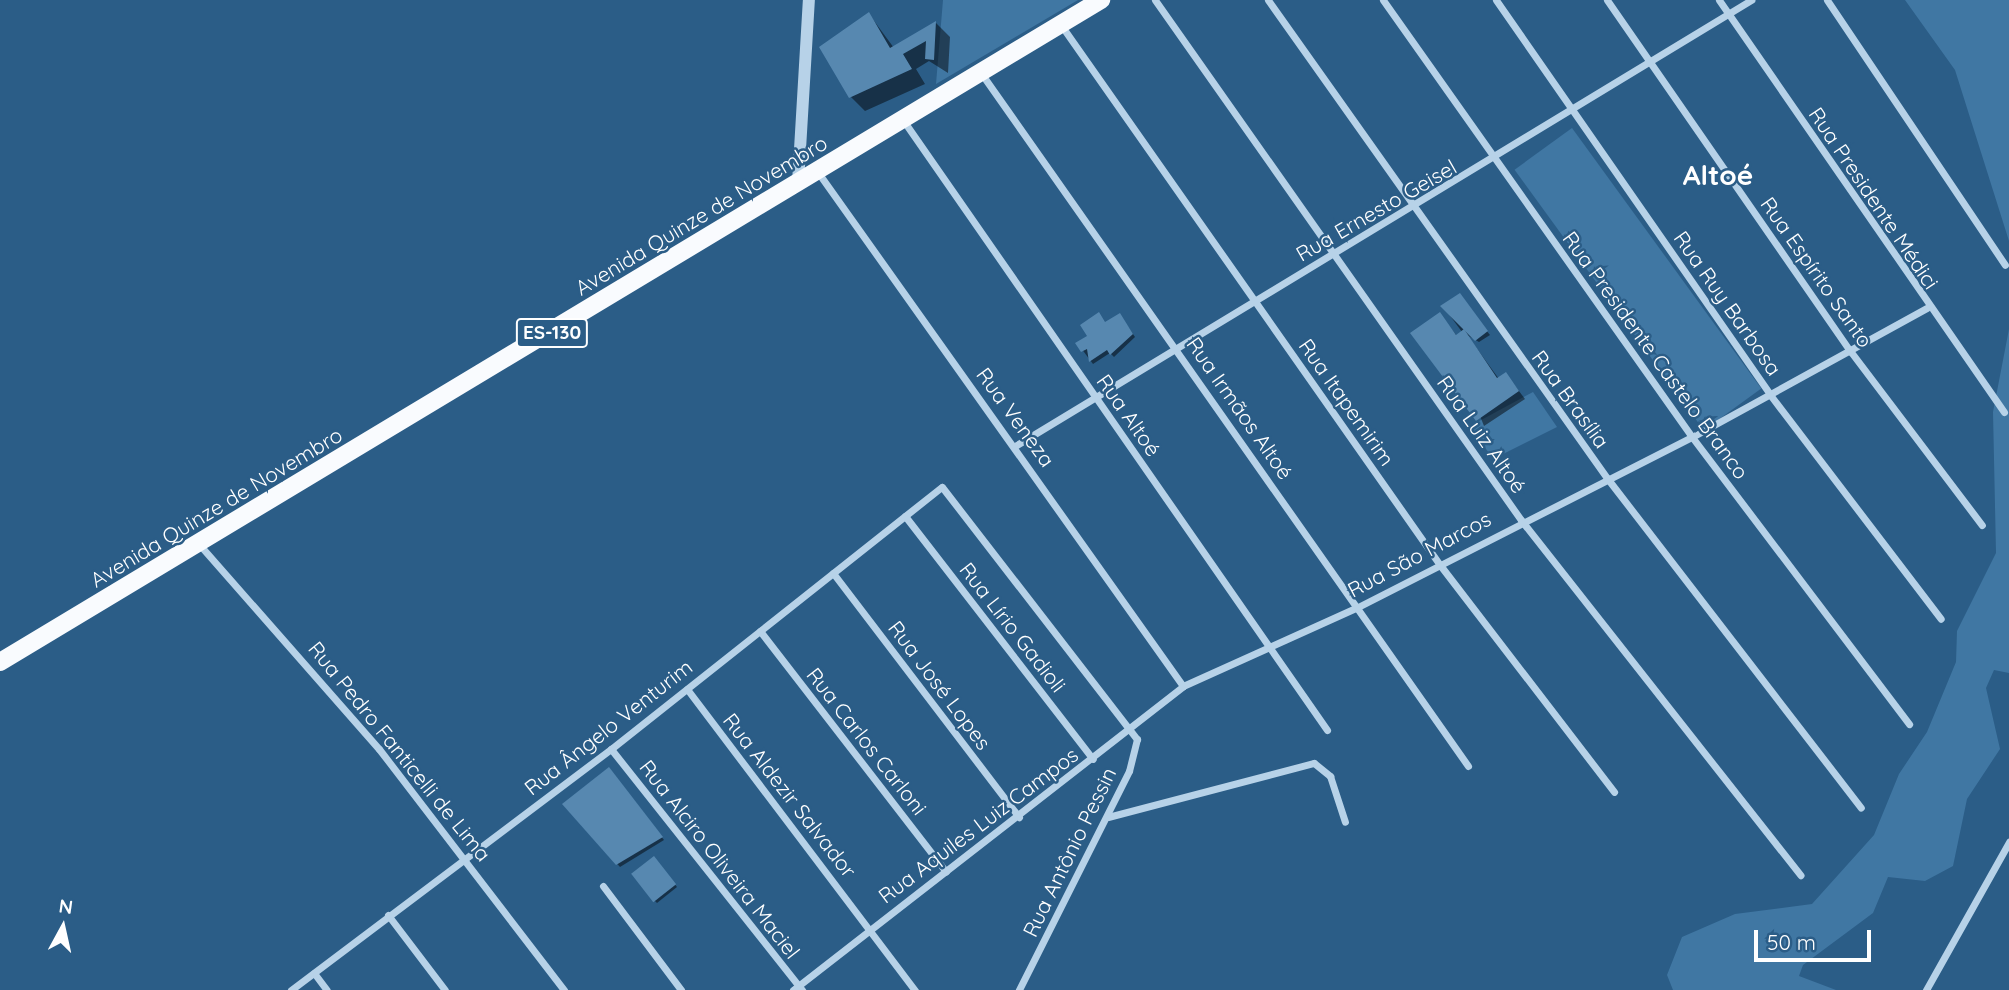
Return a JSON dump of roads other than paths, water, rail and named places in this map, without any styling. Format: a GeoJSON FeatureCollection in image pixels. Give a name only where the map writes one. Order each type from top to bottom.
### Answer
{"type":"FeatureCollection","features":[{"type":"Feature","properties":{"kind":"main road","name":"Avenida Quinze de Novembro"},"geometry":{"type":"LineString","coordinates":[[0,662],[1101,0]]}},
{"type":"Feature","properties":{"kind":"street"},"geometry":{"type":"LineString","coordinates":[[798,183],[809,0]]}},
{"type":"Feature","properties":{"kind":"street","name":"Rua Luiz Altoé"},"geometry":{"type":"LineString","coordinates":[[1155,0],[1521,520],[1800,875]]}},
{"type":"Feature","properties":{"kind":"street","name":"Rua Brasília"},"geometry":{"type":"LineString","coordinates":[[1268,0],[1413,210],[1607,478],[1861,808]]}},
{"type":"Feature","properties":{"kind":"street","name":"Rua Presidente Castelo Branco"},"geometry":{"type":"LineString","coordinates":[[1383,0],[1692,438],[1909,724]]}},
{"type":"Feature","properties":{"kind":"street","name":"Rua Ruy Barbosa"},"geometry":{"type":"LineString","coordinates":[[1496,0],[1771,396],[1941,619]]}},
{"type":"Feature","properties":{"kind":"street","name":"Rua Espírito Santo"},"geometry":{"type":"LineString","coordinates":[[1607,0],[1851,352],[1982,525]]}},
{"type":"Feature","properties":{"kind":"street","name":"Rua Presidente Médici"},"geometry":{"type":"LineString","coordinates":[[1719,0],[1927,308],[2004,412]]}},
{"type":"Feature","properties":{"kind":"street","name":"Rua Ernesto Geisel"},"geometry":{"type":"LineString","coordinates":[[1015,446],[1176,346],[1413,210],[1751,0]]}},
{"type":"Feature","properties":{"kind":"street"},"geometry":{"type":"LineString","coordinates":[[1827,0],[2006,265]]}},
{"type":"Feature","properties":{"kind":"street","name":"Rua Itapemirim"},"geometry":{"type":"LineString","coordinates":[[1060,24],[1440,565],[1614,792]]}},
{"type":"Feature","properties":{"kind":"street","name":"Rua Irmãos Altoé"},"geometry":{"type":"LineString","coordinates":[[981,72],[1176,346],[1468,766]]}},
{"type":"Feature","properties":{"kind":"street","name":"Rua Altoé"},"geometry":{"type":"LineString","coordinates":[[902,119],[1327,730]]}},
{"type":"Feature","properties":{"kind":"street","name":"Rua Veneza"},"geometry":{"type":"LineString","coordinates":[[817,171],[1183,686]]}},
{"type":"Feature","properties":{"kind":"street","name":"Rua São Marcos"},"geometry":{"type":"LineString","coordinates":[[1183,686],[1356,608],[1521,520],[1692,438],[1927,308]]}},
{"type":"Feature","properties":{"kind":"street","name":"Rua Ângelo Venturim"},"geometry":{"type":"LineString","coordinates":[[291,990],[611,749],[942,487],[1131,727]]}},
{"type":"Feature","properties":{"kind":"street","name":"Rua Lírio Gadioli"},"geometry":{"type":"LineString","coordinates":[[905,516],[1093,759]]}},
{"type":"Feature","properties":{"kind":"street","name":"Rua Pedro Fanticelli de Lima"},"geometry":{"type":"LineString","coordinates":[[197,543],[288,639],[464,858],[564,990]]}},
{"type":"Feature","properties":{"kind":"street","name":"Rua José Lopes"},"geometry":{"type":"LineString","coordinates":[[834,573],[1019,817]]}},
{"type":"Feature","properties":{"kind":"street","name":"Rua Carlos Carloni"},"geometry":{"type":"LineString","coordinates":[[760,631],[946,872]]}},
{"type":"Feature","properties":{"kind":"street","name":"Rua Aquiles Luiz Campos"},"geometry":{"type":"LineString","coordinates":[[798,989],[1183,686]]}},
{"type":"Feature","properties":{"kind":"street","name":"Rua Aldezir Salvador"},"geometry":{"type":"LineString","coordinates":[[687,689],[915,990]]}},
{"type":"Feature","properties":{"kind":"street","name":"Rua Antônio Pessin"},"geometry":{"type":"LineString","coordinates":[[1020,990],[1108,817],[1135,756],[1131,727]]}},
{"type":"Feature","properties":{"kind":"street","name":"Rua Alciro Oliveira Maciel"},"geometry":{"type":"LineString","coordinates":[[611,749],[798,989]]}},
{"type":"Feature","properties":{"kind":"street"},"geometry":{"type":"LineString","coordinates":[[1108,817],[1314,763],[1330,776],[1345,822]]}},
{"type":"Feature","properties":{"kind":"street"},"geometry":{"type":"LineString","coordinates":[[1926,990],[2009,842]]}},
{"type":"Feature","properties":{"kind":"street"},"geometry":{"type":"LineString","coordinates":[[603,886],[681,990]]}},
{"type":"Feature","properties":{"kind":"street"},"geometry":{"type":"LineString","coordinates":[[388,915],[445,990]]}},
{"type":"Feature","properties":{"kind":"street"},"geometry":{"type":"LineString","coordinates":[[314,973],[327,990]]}},
{"type":"Feature","properties":{"kind":"district","name":"Altoé"},"geometry":{"type":"Point","coordinates":[1718,175]}}]}
